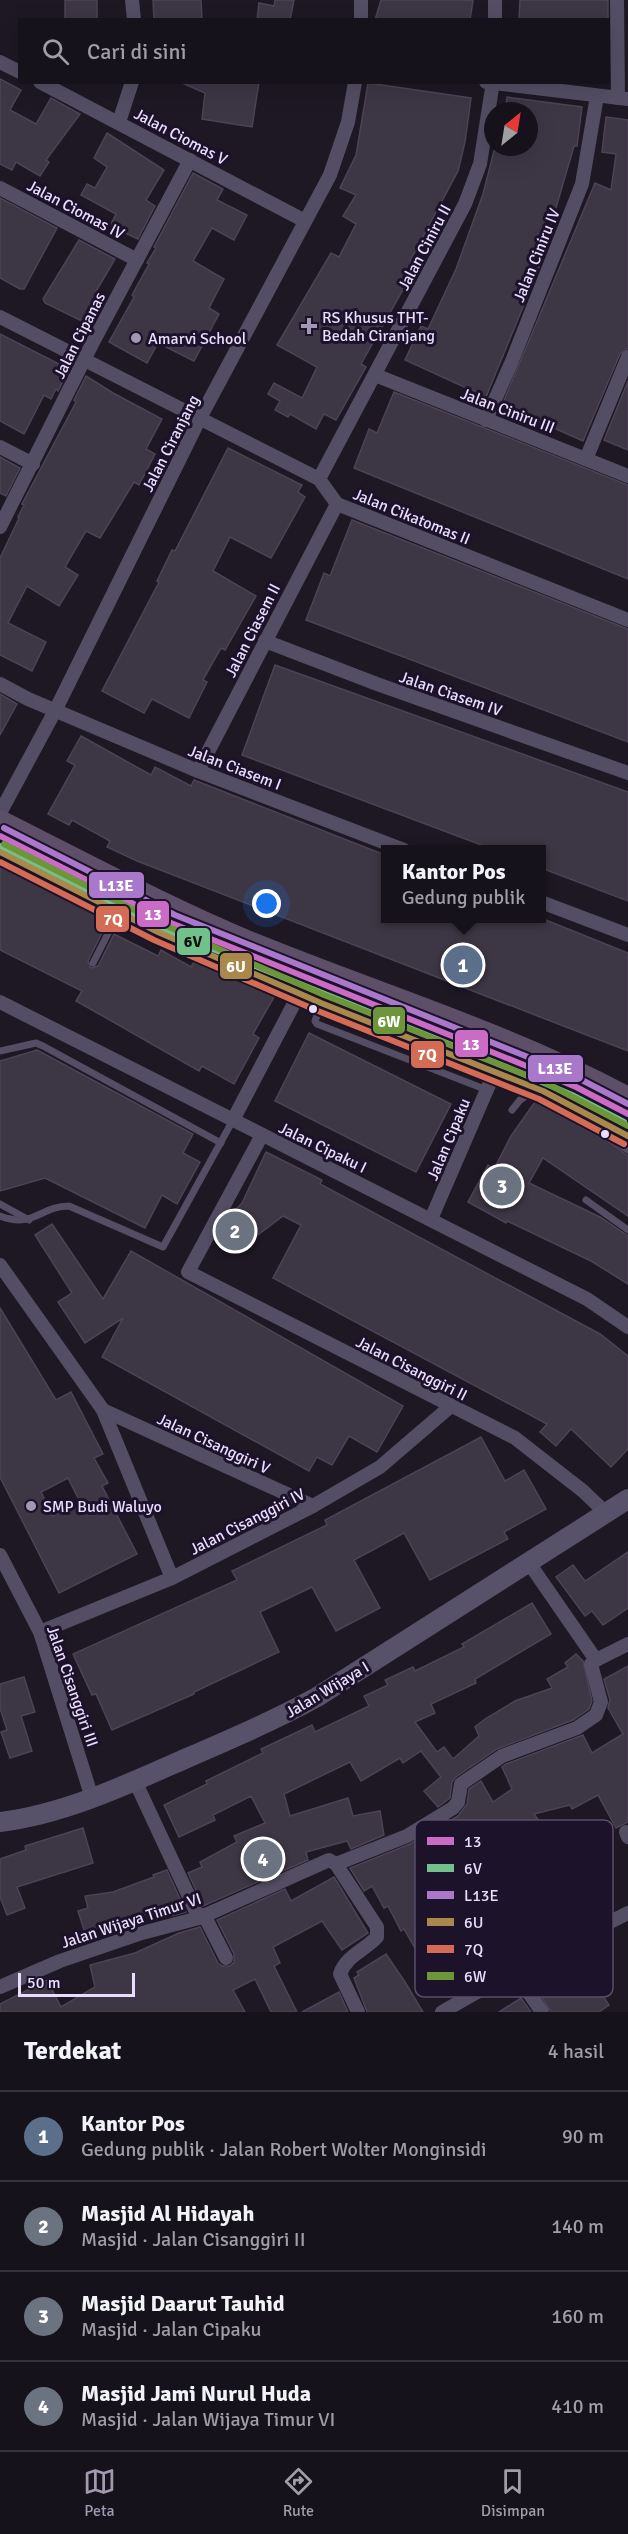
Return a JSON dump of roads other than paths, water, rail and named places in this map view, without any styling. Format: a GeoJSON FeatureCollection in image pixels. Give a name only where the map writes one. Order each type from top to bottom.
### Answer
{"type":"FeatureCollection","features":[{"type":"Feature","properties":{"kind":"main road"},"geometry":{"type":"LineString","coordinates":[[0,821],[172,908],[252,943],[410,1003],[586,1075],[628,1098]]}},
{"type":"Feature","properties":{"kind":"main road"},"geometry":{"type":"LineString","coordinates":[[60,852],[86,896]]}},
{"type":"Feature","properties":{"kind":"main road"},"geometry":{"type":"LineString","coordinates":[[9,857],[119,913],[491,1080],[563,1099],[628,1136]]}},
{"type":"Feature","properties":{"kind":"main road"},"geometry":{"type":"LineString","coordinates":[[47,876],[99,871]]}},
{"type":"Feature","properties":{"kind":"main road"},"geometry":{"type":"LineString","coordinates":[[252,943],[278,979],[310,998],[410,1003]]}},
{"type":"Feature","properties":{"kind":"main road"},"geometry":{"type":"LineString","coordinates":[[521,1048],[531,1055],[563,1099]]}},
{"type":"Feature","properties":{"kind":"main road","name":"Jalan Wijaya I"},"geometry":{"type":"LineString","coordinates":[[0,1822],[20,1820],[92,1798],[284,1715],[317,1697],[628,1499]]}},
{"type":"Feature","properties":{"kind":"street"},"geometry":{"type":"LineString","coordinates":[[132,0],[134,18]]}},
{"type":"Feature","properties":{"kind":"street"},"geometry":{"type":"LineString","coordinates":[[361,18],[362,0]]}},
{"type":"Feature","properties":{"kind":"street"},"geometry":{"type":"LineString","coordinates":[[495,0],[495,18]]}},
{"type":"Feature","properties":{"kind":"street"},"geometry":{"type":"LineString","coordinates":[[499,84],[623,98],[617,0]]}},
{"type":"Feature","properties":{"kind":"street"},"geometry":{"type":"LineString","coordinates":[[0,62],[18,71]]}},
{"type":"Feature","properties":{"kind":"street","name":"Jalan Ciomas V"},"geometry":{"type":"LineString","coordinates":[[44,84],[305,221]]}},
{"type":"Feature","properties":{"kind":"street"},"geometry":{"type":"LineString","coordinates":[[119,122],[131,84]]}},
{"type":"Feature","properties":{"kind":"street","name":"Jalan Ciranjang"},"geometry":{"type":"LineString","coordinates":[[0,813],[56,709],[200,418],[330,175],[340,149],[356,84]]}},
{"type":"Feature","properties":{"kind":"street","name":"Jalan Ciniru II"},"geometry":{"type":"LineString","coordinates":[[319,479],[465,204],[480,164],[491,84]]}},
{"type":"Feature","properties":{"kind":"street","name":"Jalan Ciniru IV"},"geometry":{"type":"LineString","coordinates":[[486,420],[512,361],[582,184],[597,96]]}},
{"type":"Feature","properties":{"kind":"street","name":"Jalan Cipanas"},"geometry":{"type":"LineString","coordinates":[[0,527],[190,160]]}},
{"type":"Feature","properties":{"kind":"street","name":"Jalan Ciomas IV"},"geometry":{"type":"LineString","coordinates":[[0,188],[137,260]]}},
{"type":"Feature","properties":{"kind":"street","name":"Jalan Cikatomas II"},"geometry":{"type":"LineString","coordinates":[[0,318],[319,479],[336,504],[628,620]]}},
{"type":"Feature","properties":{"kind":"street"},"geometry":{"type":"LineString","coordinates":[[586,459],[628,357]]}},
{"type":"Feature","properties":{"kind":"street","name":"Jalan Ciniru III"},"geometry":{"type":"LineString","coordinates":[[375,375],[628,476]]}},
{"type":"Feature","properties":{"kind":"street"},"geometry":{"type":"LineString","coordinates":[[0,447],[33,464]]}},
{"type":"Feature","properties":{"kind":"street","name":"Jalan Ciasem II"},"geometry":{"type":"LineString","coordinates":[[198,771],[336,504]]}},
{"type":"Feature","properties":{"kind":"street","name":"Jalan Ciasem IV"},"geometry":{"type":"LineString","coordinates":[[265,641],[377,684],[628,773]]}},
{"type":"Feature","properties":{"kind":"street","name":"Jalan Ciasem I"},"geometry":{"type":"LineString","coordinates":[[0,684],[28,699],[198,771],[393,845]]}},
{"type":"Feature","properties":{"kind":"street"},"geometry":{"type":"LineString","coordinates":[[0,837],[9,857]]}},
{"type":"Feature","properties":{"kind":"street"},"geometry":{"type":"LineString","coordinates":[[546,904],[628,935]]}},
{"type":"Feature","properties":{"kind":"street"},"geometry":{"type":"LineString","coordinates":[[233,1120],[310,998]]}},
{"type":"Feature","properties":{"kind":"street","name":"Jalan Cipaku I"},"geometry":{"type":"LineString","coordinates":[[0,1002],[586,1299],[628,1327]]}},
{"type":"Feature","properties":{"kind":"street","name":"Jalan Cipaku"},"geometry":{"type":"LineString","coordinates":[[431,1219],[491,1080]]}},
{"type":"Feature","properties":{"kind":"street","name":"Jalan Cisanggiri II"},"geometry":{"type":"LineString","coordinates":[[262,1135],[188,1272],[515,1438],[583,1491],[606,1513]]}},
{"type":"Feature","properties":{"kind":"street"},"geometry":{"type":"LineString","coordinates":[[0,1265],[103,1410],[172,1578]]}},
{"type":"Feature","properties":{"kind":"street","name":"Jalan Cisanggiri IV"},"geometry":{"type":"LineString","coordinates":[[39,1632],[172,1578],[313,1506],[380,1467],[451,1406]]}},
{"type":"Feature","properties":{"kind":"street","name":"Jalan Cisanggiri V"},"geometry":{"type":"LineString","coordinates":[[103,1410],[313,1506]]}},
{"type":"Feature","properties":{"kind":"street","name":"Jalan Cisanggiri III"},"geometry":{"type":"LineString","coordinates":[[0,1555],[39,1632],[92,1798]]}},
{"type":"Feature","properties":{"kind":"street"},"geometry":{"type":"LineString","coordinates":[[529,1563],[596,1660],[628,1644]]}},
{"type":"Feature","properties":{"kind":"street","name":"Jalan Wijaya Timur VI"},"geometry":{"type":"LineString","coordinates":[[433,1820],[453,1808],[458,1802],[460,1784],[502,1756],[577,1728],[596,1715],[601,1702],[591,1664],[596,1660]]}},
{"type":"Feature","properties":{"kind":"street"},"geometry":{"type":"LineString","coordinates":[[135,1781],[202,1917],[226,1958]]}},
{"type":"Feature","properties":{"kind":"street","name":"Jalan Wijaya Timur VI"},"geometry":{"type":"LineString","coordinates":[[0,1987],[60,1961],[142,1933],[202,1917],[325,1861],[329,1860],[336,1864],[415,1831]]}},
{"type":"Feature","properties":{"kind":"street"},"geometry":{"type":"LineString","coordinates":[[336,1864],[378,1927],[377,1937],[355,1954],[344,1965],[340,1974],[358,2012]]}},
{"type":"Feature","properties":{"kind":"street"},"geometry":{"type":"LineString","coordinates":[[613,1921],[628,1913]]}},
{"type":"Feature","properties":{"kind":"street"},"geometry":{"type":"LineString","coordinates":[[442,2012],[468,1997]]}},
{"type":"Feature","properties":{"kind":"street"},"geometry":{"type":"LineString","coordinates":[[532,1997],[542,2012]]}},
{"type":"Feature","properties":{"kind":"lane"},"geometry":{"type":"LineString","coordinates":[[0,837],[171,923],[524,1065],[576,1087],[628,1114]]}},
{"type":"Feature","properties":{"kind":"lane"},"geometry":{"type":"LineString","coordinates":[[93,963],[119,913]]}},
{"type":"Feature","properties":{"kind":"lane"},"geometry":{"type":"LineString","coordinates":[[0,1051],[36,1043],[221,1143]]}},
{"type":"Feature","properties":{"kind":"lane"},"geometry":{"type":"LineString","coordinates":[[512,1110],[529,1093],[539,1092],[628,1150]]}},
{"type":"Feature","properties":{"kind":"lane"},"geometry":{"type":"LineString","coordinates":[[0,1216],[15,1222],[29,1220],[53,1209],[69,1206],[163,1247],[233,1120]]}},
{"type":"Feature","properties":{"kind":"lane"},"geometry":{"type":"LineString","coordinates":[[586,1200],[628,1230]]}},
{"type":"Feature","properties":{"kind":"lane"},"geometry":{"type":"LineString","coordinates":[[0,1204],[29,1220]]}},
{"type":"Feature","properties":{"kind":"place","name":"RS Khusus THT- Bedah Ciranjang"},"geometry":{"type":"Point","coordinates":[309,326]}},
{"type":"Feature","properties":{"kind":"place","name":"Amarvi School"},"geometry":{"type":"Point","coordinates":[136,338]}},
{"type":"Feature","properties":{"kind":"place","name":"Kantor Pos"},"geometry":{"type":"Point","coordinates":[463,965]}},
{"type":"Feature","properties":{"kind":"place","name":"Masjid Daarut Tauhid"},"geometry":{"type":"Point","coordinates":[502,1186]}},
{"type":"Feature","properties":{"kind":"place","name":"Masjid Al Hidayah"},"geometry":{"type":"Point","coordinates":[235,1231]}},
{"type":"Feature","properties":{"kind":"place","name":"SMP Budi Waluyo"},"geometry":{"type":"Point","coordinates":[31,1506]}},
{"type":"Feature","properties":{"kind":"place","name":"Masjid Jami Nurul Huda"},"geometry":{"type":"Point","coordinates":[263,1859]}}]}
